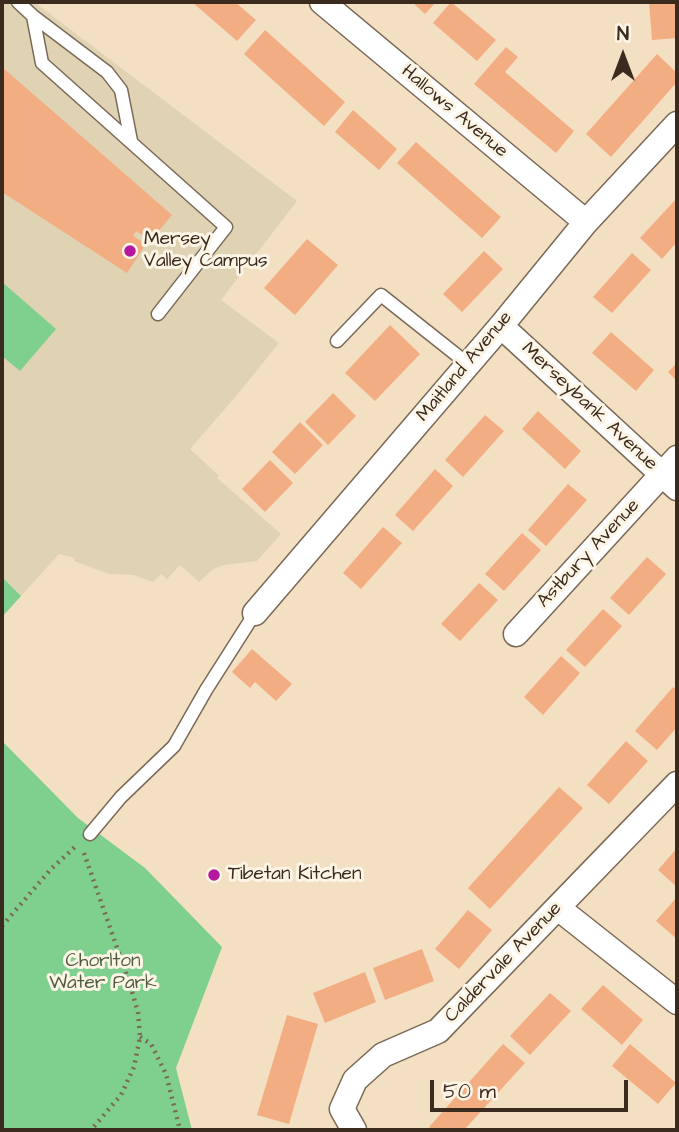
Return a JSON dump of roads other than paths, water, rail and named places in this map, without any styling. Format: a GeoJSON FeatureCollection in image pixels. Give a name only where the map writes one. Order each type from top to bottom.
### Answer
{"type":"FeatureCollection","features":[{"type":"Feature","properties":{"kind":"street","name":"Hallows Avenue"},"geometry":{"type":"LineString","coordinates":[[322,2],[586,222]]}},
{"type":"Feature","properties":{"kind":"street","name":"Maitland Avenue"},"geometry":{"type":"LineString","coordinates":[[255,612],[501,326],[586,222],[677,124]]}},
{"type":"Feature","properties":{"kind":"street","name":"Merseybank Avenue"},"geometry":{"type":"LineString","coordinates":[[501,326],[672,474]]}},
{"type":"Feature","properties":{"kind":"street","name":"Astbury Avenue"},"geometry":{"type":"LineString","coordinates":[[516,634],[672,474]]}},
{"type":"Feature","properties":{"kind":"street","name":"Caldervale Avenue"},"geometry":{"type":"LineString","coordinates":[[354,1130],[342,1109],[355,1080],[383,1055],[438,1031],[677,784]]}},
{"type":"Feature","properties":{"kind":"street"},"geometry":{"type":"LineString","coordinates":[[558,908],[677,1002]]}},
{"type":"Feature","properties":{"kind":"lane"},"geometry":{"type":"LineString","coordinates":[[18,2],[107,72],[121,90],[131,141]]}},
{"type":"Feature","properties":{"kind":"lane"},"geometry":{"type":"LineString","coordinates":[[33,16],[42,63],[226,227],[158,314]]}},
{"type":"Feature","properties":{"kind":"lane"},"geometry":{"type":"LineString","coordinates":[[337,341],[382,295],[468,364]]}},
{"type":"Feature","properties":{"kind":"lane"},"geometry":{"type":"LineString","coordinates":[[90,834],[121,797],[174,746],[255,612]]}},
{"type":"Feature","properties":{"kind":"place","name":"Mersey Valley Campus"},"geometry":{"type":"Point","coordinates":[130,251]}},
{"type":"Feature","properties":{"kind":"place","name":"Tibetan Kitchen"},"geometry":{"type":"Point","coordinates":[214,875]}},
{"type":"Feature","properties":{"kind":"park label","name":"Chorlton Water Park"},"geometry":{"type":"Point","coordinates":[103,973]}}]}
